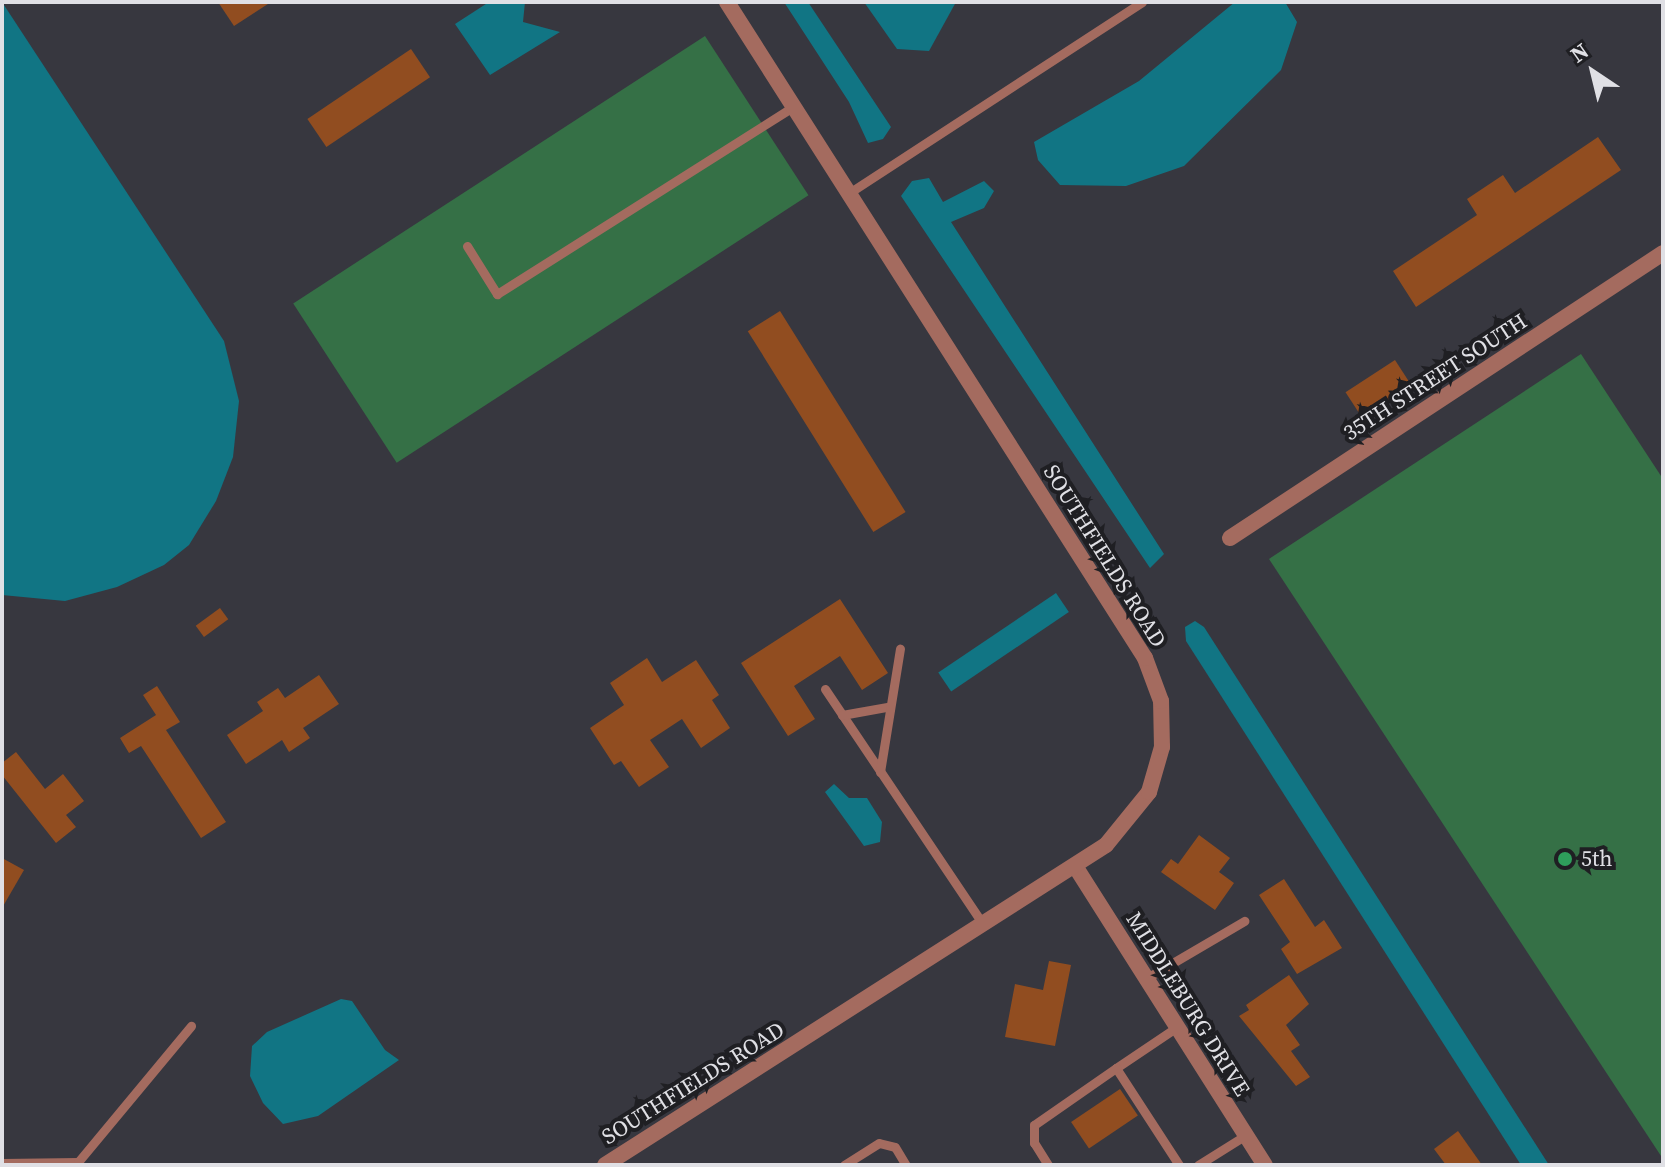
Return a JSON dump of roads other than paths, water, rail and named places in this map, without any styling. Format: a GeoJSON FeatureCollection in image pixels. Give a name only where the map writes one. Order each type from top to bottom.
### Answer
{"type":"FeatureCollection","features":[{"type":"Feature","properties":{"kind":"street","name":"SOUTHFIELDS ROAD"},"geometry":{"type":"LineString","coordinates":[[605,1165],[1075,866],[1123,830],[1149,792],[1163,724],[1154,679],[727,2]]}},
{"type":"Feature","properties":{"kind":"street","name":"35TH STREET SOUTH"},"geometry":{"type":"LineString","coordinates":[[1230,538],[1663,253]]}},
{"type":"Feature","properties":{"kind":"street","name":"MIDDLEBURG DRIVE"},"geometry":{"type":"LineString","coordinates":[[1075,866],[1265,1165]]}},
{"type":"Feature","properties":{"kind":"lane"},"geometry":{"type":"LineString","coordinates":[[849,193],[1142,2]]}},
{"type":"Feature","properties":{"kind":"lane"},"geometry":{"type":"LineString","coordinates":[[467,246],[497,294],[794,106]]}},
{"type":"Feature","properties":{"kind":"lane"},"geometry":{"type":"LineString","coordinates":[[880,772],[887,707],[900,649]]}},
{"type":"Feature","properties":{"kind":"lane"},"geometry":{"type":"LineString","coordinates":[[825,689],[983,924]]}},
{"type":"Feature","properties":{"kind":"lane"},"geometry":{"type":"LineString","coordinates":[[842,715],[887,707]]}},
{"type":"Feature","properties":{"kind":"lane"},"geometry":{"type":"LineString","coordinates":[[1147,978],[1244,921]]}},
{"type":"Feature","properties":{"kind":"lane"},"geometry":{"type":"LineString","coordinates":[[2,1163],[79,1164],[191,1026]]}},
{"type":"Feature","properties":{"kind":"lane"},"geometry":{"type":"LineString","coordinates":[[1048,1165],[1034,1143],[1034,1125],[1177,1027]]}},
{"type":"Feature","properties":{"kind":"lane"},"geometry":{"type":"LineString","coordinates":[[1116,1068],[1179,1165]]}},
{"type":"Feature","properties":{"kind":"lane"},"geometry":{"type":"LineString","coordinates":[[1198,1165],[1246,1135]]}},
{"type":"Feature","properties":{"kind":"lane"},"geometry":{"type":"LineString","coordinates":[[844,1165],[879,1143],[895,1147],[906,1165]]}},
{"type":"Feature","properties":{"kind":"water"},"geometry":{"type":"Polygon","coordinates":[[[2,2],[224,341],[239,401],[233,457],[216,501],[189,545],[164,565],[117,587],[65,601],[2,595],[2,2]]]}},
{"type":"Feature","properties":{"kind":"water"},"geometry":{"type":"Polygon","coordinates":[[[489,2],[525,2],[523,22],[560,32],[490,75],[455,24],[489,2]]]}},
{"type":"Feature","properties":{"kind":"water"},"geometry":{"type":"Polygon","coordinates":[[[784,2],[808,2],[891,127],[883,139],[868,143],[849,102],[784,2]]]}},
{"type":"Feature","properties":{"kind":"water"},"geometry":{"type":"Polygon","coordinates":[[[864,2],[956,2],[929,51],[897,49],[864,2]]]}},
{"type":"Feature","properties":{"kind":"water"},"geometry":{"type":"Polygon","coordinates":[[[1235,2],[1285,2],[1297,22],[1281,70],[1184,166],[1126,186],[1060,185],[1038,160],[1034,142],[1139,81],[1235,2]]]}},
{"type":"Feature","properties":{"kind":"water"},"geometry":{"type":"Polygon","coordinates":[[[929,178],[943,202],[984,181],[994,191],[984,208],[951,222],[1164,554],[1150,568],[901,196],[912,181],[929,178]]]}},
{"type":"Feature","properties":{"kind":"water"},"geometry":{"type":"Polygon","coordinates":[[[1056,593],[1069,612],[951,691],[938,672],[1056,593]]]}},
{"type":"Feature","properties":{"kind":"water"},"geometry":{"type":"Polygon","coordinates":[[[1195,621],[1204,627],[1549,1165],[1521,1165],[1186,641],[1185,627],[1195,621]]]}},
{"type":"Feature","properties":{"kind":"water"},"geometry":{"type":"Polygon","coordinates":[[[834,784],[849,798],[867,798],[882,822],[880,842],[864,846],[825,792],[834,784]]]}},
{"type":"Feature","properties":{"kind":"water"},"geometry":{"type":"Polygon","coordinates":[[[341,999],[352,1001],[385,1050],[399,1060],[318,1116],[283,1124],[263,1103],[250,1076],[252,1046],[267,1032],[341,999]]]}},
{"type":"Feature","properties":{"kind":"place","name":"5th"},"geometry":{"type":"Point","coordinates":[1565,859]}}]}
